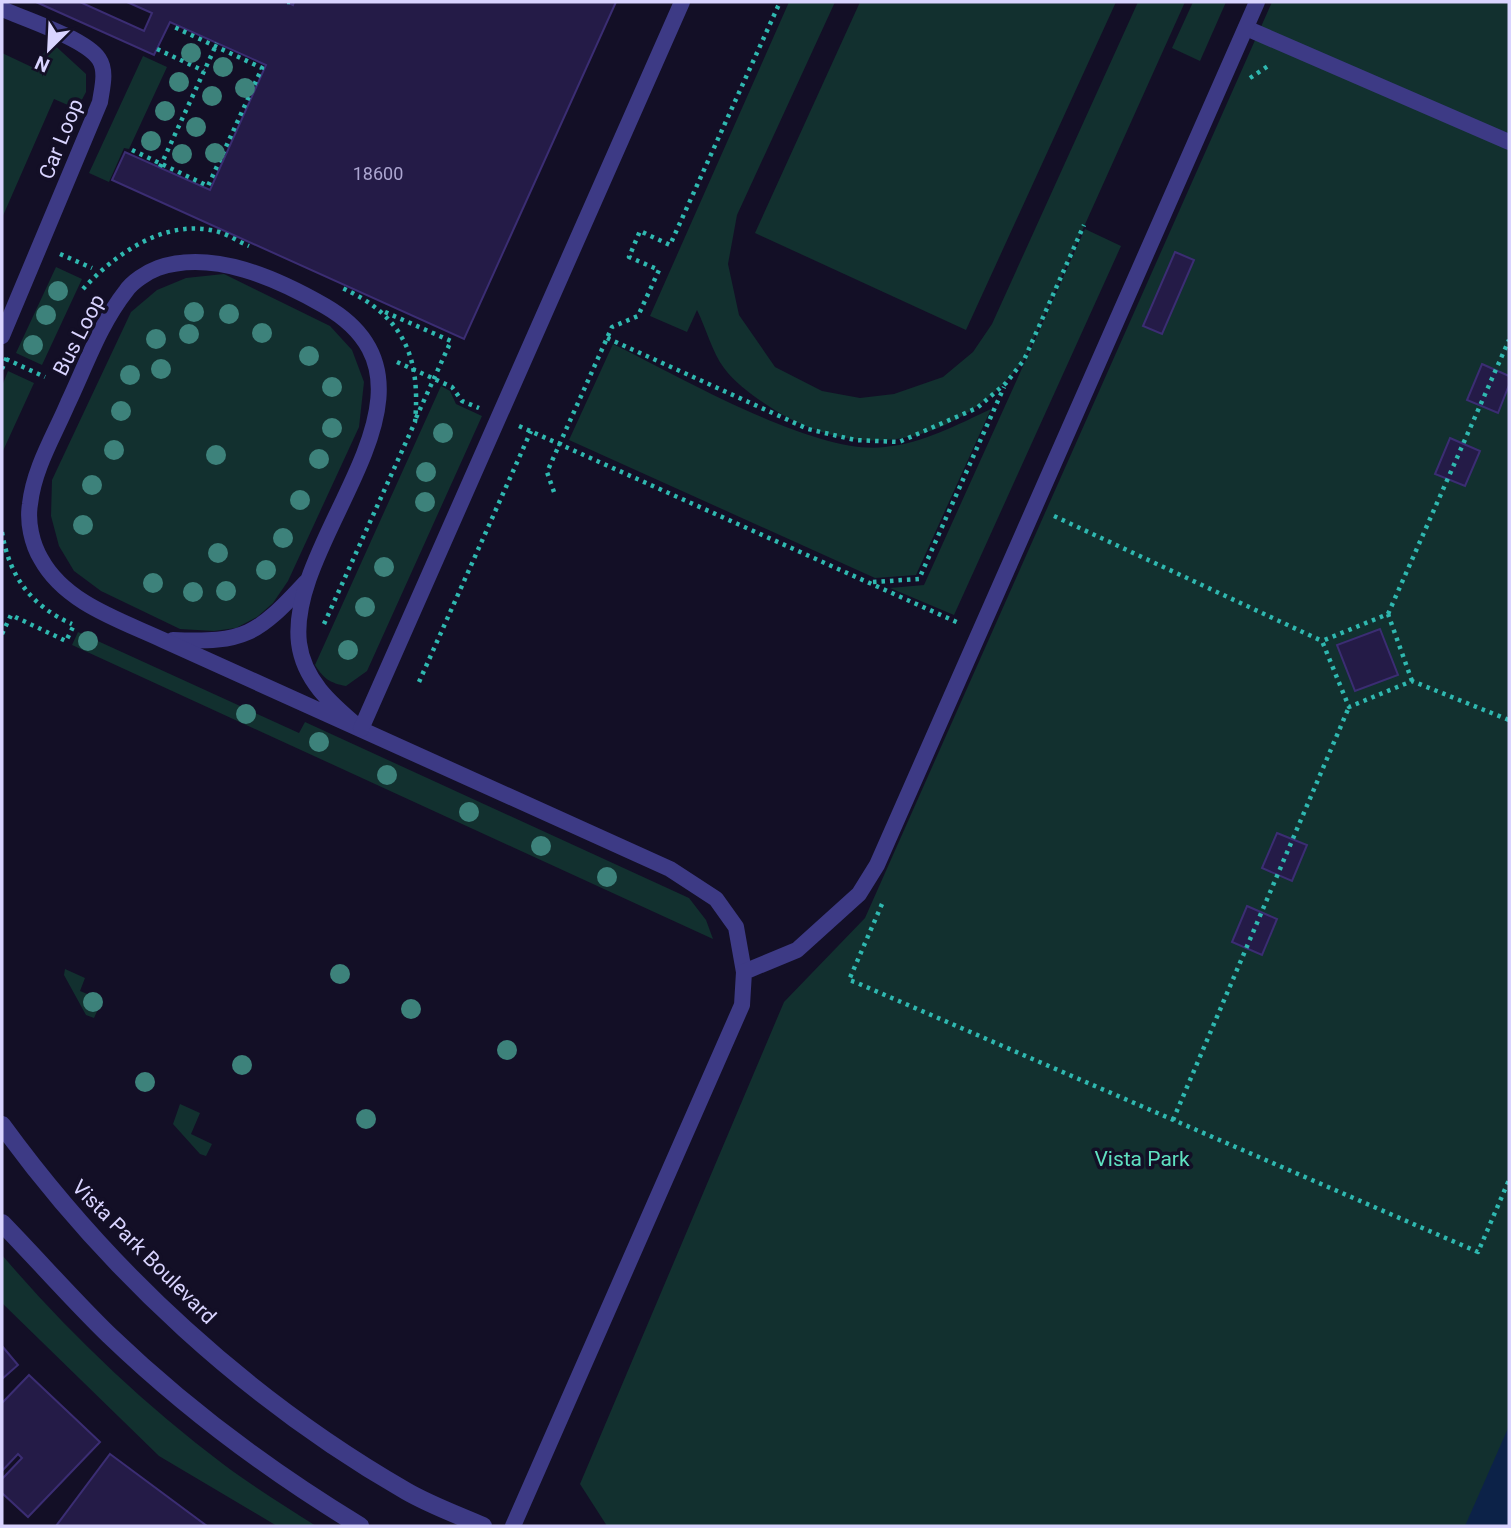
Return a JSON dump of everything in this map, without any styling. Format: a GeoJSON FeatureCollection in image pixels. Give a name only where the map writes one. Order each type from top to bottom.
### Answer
{"type":"FeatureCollection","features":[{"type":"Feature","properties":{"kind":"street","name":"Vista Park Boulevard"},"geometry":{"type":"LineString","coordinates":[[2,1125],[38,1174],[168,1314],[267,1399],[407,1491],[483,1526]]}},
{"type":"Feature","properties":{"kind":"street"},"geometry":{"type":"LineString","coordinates":[[2,1223],[110,1336],[211,1422],[291,1484],[360,1526]]}},
{"type":"Feature","properties":{"kind":"lane"},"geometry":{"type":"LineString","coordinates":[[513,1526],[741,1005],[744,972],[736,927],[716,899],[670,869],[361,729],[682,2]]}},
{"type":"Feature","properties":{"kind":"lane"},"geometry":{"type":"LineString","coordinates":[[744,972],[797,950],[859,894],[877,865],[1257,2]]}},
{"type":"Feature","properties":{"kind":"lane","name":"Car Loop"},"geometry":{"type":"LineString","coordinates":[[2,9],[90,49],[101,61],[103,79],[100,102],[2,336]]}},
{"type":"Feature","properties":{"kind":"lane"},"geometry":{"type":"LineString","coordinates":[[1246,28],[1509,142]]}},
{"type":"Feature","properties":{"kind":"lane","name":"Bus Loop"},"geometry":{"type":"LineString","coordinates":[[206,261],[239,267],[325,306],[346,321],[369,350],[376,370],[379,402],[374,431],[306,582],[299,643],[309,672],[323,697],[361,729],[89,605],[65,589],[41,560],[31,533],[29,507],[35,477],[107,318],[128,288],[154,269],[179,262],[206,261]]}},
{"type":"Feature","properties":{"kind":"lane","name":"Bus Loop"},"geometry":{"type":"LineString","coordinates":[[163,640],[219,642],[243,635],[280,610],[306,582]]}},
{"type":"Feature","properties":{"kind":"path"},"geometry":{"type":"LineString","coordinates":[[554,492],[547,472],[612,327],[638,316],[659,270],[629,257],[640,231],[670,245],[780,2]]}},
{"type":"Feature","properties":{"kind":"path"},"geometry":{"type":"LineString","coordinates":[[132,150],[208,186],[262,68],[172,26]]}},
{"type":"Feature","properties":{"kind":"path"},"geometry":{"type":"LineString","coordinates":[[161,166],[216,45]]}},
{"type":"Feature","properties":{"kind":"path"},"geometry":{"type":"LineString","coordinates":[[157,49],[204,71]]}},
{"type":"Feature","properties":{"kind":"path"},"geometry":{"type":"LineString","coordinates":[[1248,81],[1270,64],[1279,65]]}},
{"type":"Feature","properties":{"kind":"path"},"geometry":{"type":"LineString","coordinates":[[607,338],[808,429],[855,440],[899,442],[976,408],[1006,383],[1024,360],[1084,225]]}},
{"type":"Feature","properties":{"kind":"path"},"geometry":{"type":"LineString","coordinates":[[83,289],[104,267],[123,253],[146,239],[168,232],[218,232],[253,248]]}},
{"type":"Feature","properties":{"kind":"path"},"geometry":{"type":"LineString","coordinates":[[56,252],[92,268]]}},
{"type":"Feature","properties":{"kind":"path"},"geometry":{"type":"LineString","coordinates":[[319,636],[451,341],[384,312],[336,285]]}},
{"type":"Feature","properties":{"kind":"path"},"geometry":{"type":"LineString","coordinates":[[384,312],[408,349],[414,370],[418,390],[415,422]]}},
{"type":"Feature","properties":{"kind":"path"},"geometry":{"type":"LineString","coordinates":[[1412,681],[1388,614],[1509,341]]}},
{"type":"Feature","properties":{"kind":"path"},"geometry":{"type":"LineString","coordinates":[[369,350],[453,387],[461,401],[981,633]]}},
{"type":"Feature","properties":{"kind":"path"},"geometry":{"type":"LineString","coordinates":[[6,359],[45,377]]}},
{"type":"Feature","properties":{"kind":"path"},"geometry":{"type":"LineString","coordinates":[[869,582],[919,579],[1006,383]]}},
{"type":"Feature","properties":{"kind":"path"},"geometry":{"type":"LineString","coordinates":[[419,682],[531,431]]}},
{"type":"Feature","properties":{"kind":"path"},"geometry":{"type":"LineString","coordinates":[[1048,528],[1060,503]]}},
{"type":"Feature","properties":{"kind":"path"},"geometry":{"type":"LineString","coordinates":[[1054,516],[1322,641],[1349,707]]}},
{"type":"Feature","properties":{"kind":"path"},"geometry":{"type":"LineString","coordinates":[[1322,641],[1388,614]]}},
{"type":"Feature","properties":{"kind":"path"},"geometry":{"type":"LineString","coordinates":[[2,634],[11,615],[66,641],[74,625]]}},
{"type":"Feature","properties":{"kind":"path"},"geometry":{"type":"LineString","coordinates":[[1173,1120],[1349,707],[1412,681],[1509,720]]}},
{"type":"Feature","properties":{"kind":"path"},"geometry":{"type":"LineString","coordinates":[[887,891],[849,980],[1478,1252],[1509,1180]]}},
{"type":"Feature","properties":{"kind":"green space"},"geometry":{"type":"Polygon","coordinates":[[[789,2],[835,2],[737,215],[728,264],[739,315],[775,367],[822,391],[860,398],[894,394],[943,377],[973,352],[992,324],[1138,2],[1185,2],[1024,360],[1000,387],[973,409],[945,425],[914,436],[882,440],[849,439],[816,430],[783,415],[759,400],[730,375],[720,362],[697,310],[687,332],[650,316],[789,2]]]}},
{"type":"Feature","properties":{"kind":"green space"},"geometry":{"type":"Polygon","coordinates":[[[860,2],[1116,2],[966,330],[755,233],[860,2]]]}},
{"type":"Feature","properties":{"kind":"green space"},"geometry":{"type":"Polygon","coordinates":[[[1193,2],[1226,2],[1200,61],[1172,48],[1193,2]]]}},
{"type":"Feature","properties":{"kind":"green space","name":"Vista Park"},"geometry":{"type":"Polygon","coordinates":[[[1272,2],[1509,2],[1509,1526],[607,1526],[580,1484],[784,1002],[865,918],[1272,2]]]}},
{"type":"Feature","properties":{"kind":"green space"},"geometry":{"type":"Polygon","coordinates":[[[50,41],[86,74],[86,92],[77,109],[54,99],[2,218],[2,53],[36,69],[50,41]]]}},
{"type":"Feature","properties":{"kind":"green space"},"geometry":{"type":"Polygon","coordinates":[[[143,56],[167,67],[129,149],[124,148],[109,182],[89,173],[143,56]]]}},
{"type":"Feature","properties":{"kind":"green space"},"geometry":{"type":"Polygon","coordinates":[[[1085,229],[1121,246],[954,615],[890,588],[924,585],[1085,229]]]}},
{"type":"Feature","properties":{"kind":"green space"},"geometry":{"type":"Polygon","coordinates":[[[56,267],[82,279],[42,365],[16,353],[56,267]]]}},
{"type":"Feature","properties":{"kind":"green space"},"geometry":{"type":"Polygon","coordinates":[[[224,274],[330,326],[352,350],[364,382],[359,427],[288,581],[273,603],[257,617],[236,628],[214,631],[180,629],[101,591],[74,571],[59,546],[51,516],[52,480],[131,312],[157,290],[186,278],[224,274]]]}},
{"type":"Feature","properties":{"kind":"green space"},"geometry":{"type":"Polygon","coordinates":[[[613,344],[710,393],[786,427],[822,439],[856,446],[885,447],[913,442],[940,433],[991,409],[916,575],[875,578],[569,440],[613,344]]]}},
{"type":"Feature","properties":{"kind":"green space"},"geometry":{"type":"Polygon","coordinates":[[[8,371],[34,383],[2,453],[2,386],[8,371]]]}},
{"type":"Feature","properties":{"kind":"green space"},"geometry":{"type":"Polygon","coordinates":[[[441,386],[450,391],[456,404],[482,416],[367,671],[346,686],[336,683],[328,680],[315,665],[441,386]]]}},
{"type":"Feature","properties":{"kind":"green space"},"geometry":{"type":"Polygon","coordinates":[[[78,632],[299,733],[305,722],[689,898],[706,920],[713,939],[72,645],[78,632]]]}},
{"type":"Feature","properties":{"kind":"green space"},"geometry":{"type":"Polygon","coordinates":[[[65,969],[85,978],[80,991],[102,1000],[94,1018],[86,1015],[64,975],[65,969]]]}},
{"type":"Feature","properties":{"kind":"green space"},"geometry":{"type":"Polygon","coordinates":[[[180,1104],[200,1113],[191,1134],[212,1144],[206,1156],[200,1154],[173,1124],[180,1104]]]}},
{"type":"Feature","properties":{"kind":"green space"},"geometry":{"type":"Polygon","coordinates":[[[2,1255],[79,1339],[134,1391],[234,1472],[316,1526],[277,1526],[159,1456],[2,1303],[2,1255]]]}},
{"type":"Feature","properties":{"kind":"water"},"geometry":{"type":"Polygon","coordinates":[[[1509,1426],[1509,1526],[1465,1526],[1509,1426]]]}},
{"type":"Feature","properties":{"kind":"building"},"geometry":{"type":"Polygon","coordinates":[[[36,2],[80,2],[144,31],[152,13],[127,2],[287,2],[293,5],[294,2],[616,2],[464,339],[112,180],[125,152],[210,190],[266,65],[170,22],[154,55],[36,2]]]}},
{"type":"Feature","properties":{"kind":"building"},"geometry":{"type":"Polygon","coordinates":[[[1175,252],[1194,260],[1162,334],[1143,326],[1175,252]]]}},
{"type":"Feature","properties":{"kind":"building"},"geometry":{"type":"Polygon","coordinates":[[[1482,364],[1509,376],[1509,385],[1498,413],[1467,400],[1482,364]]]}},
{"type":"Feature","properties":{"kind":"building"},"geometry":{"type":"Polygon","coordinates":[[[1450,438],[1480,451],[1465,486],[1435,474],[1450,438]]]}},
{"type":"Feature","properties":{"kind":"building"},"geometry":{"type":"Polygon","coordinates":[[[1380,629],[1398,675],[1355,691],[1337,645],[1380,629]]]}},
{"type":"Feature","properties":{"kind":"building"},"geometry":{"type":"Polygon","coordinates":[[[1277,833],[1307,845],[1292,881],[1262,868],[1277,833]]]}},
{"type":"Feature","properties":{"kind":"building"},"geometry":{"type":"Polygon","coordinates":[[[1247,906],[1277,919],[1262,955],[1232,942],[1247,906]]]}},
{"type":"Feature","properties":{"kind":"building"},"geometry":{"type":"Polygon","coordinates":[[[2,1346],[18,1365],[2,1379],[2,1346]]]}},
{"type":"Feature","properties":{"kind":"building"},"geometry":{"type":"Polygon","coordinates":[[[29,1375],[100,1442],[28,1517],[2,1493],[2,1479],[22,1458],[18,1454],[2,1471],[2,1403],[29,1375]]]}},
{"type":"Feature","properties":{"kind":"building"},"geometry":{"type":"Polygon","coordinates":[[[110,1454],[207,1526],[56,1526],[110,1454]]]}}]}
